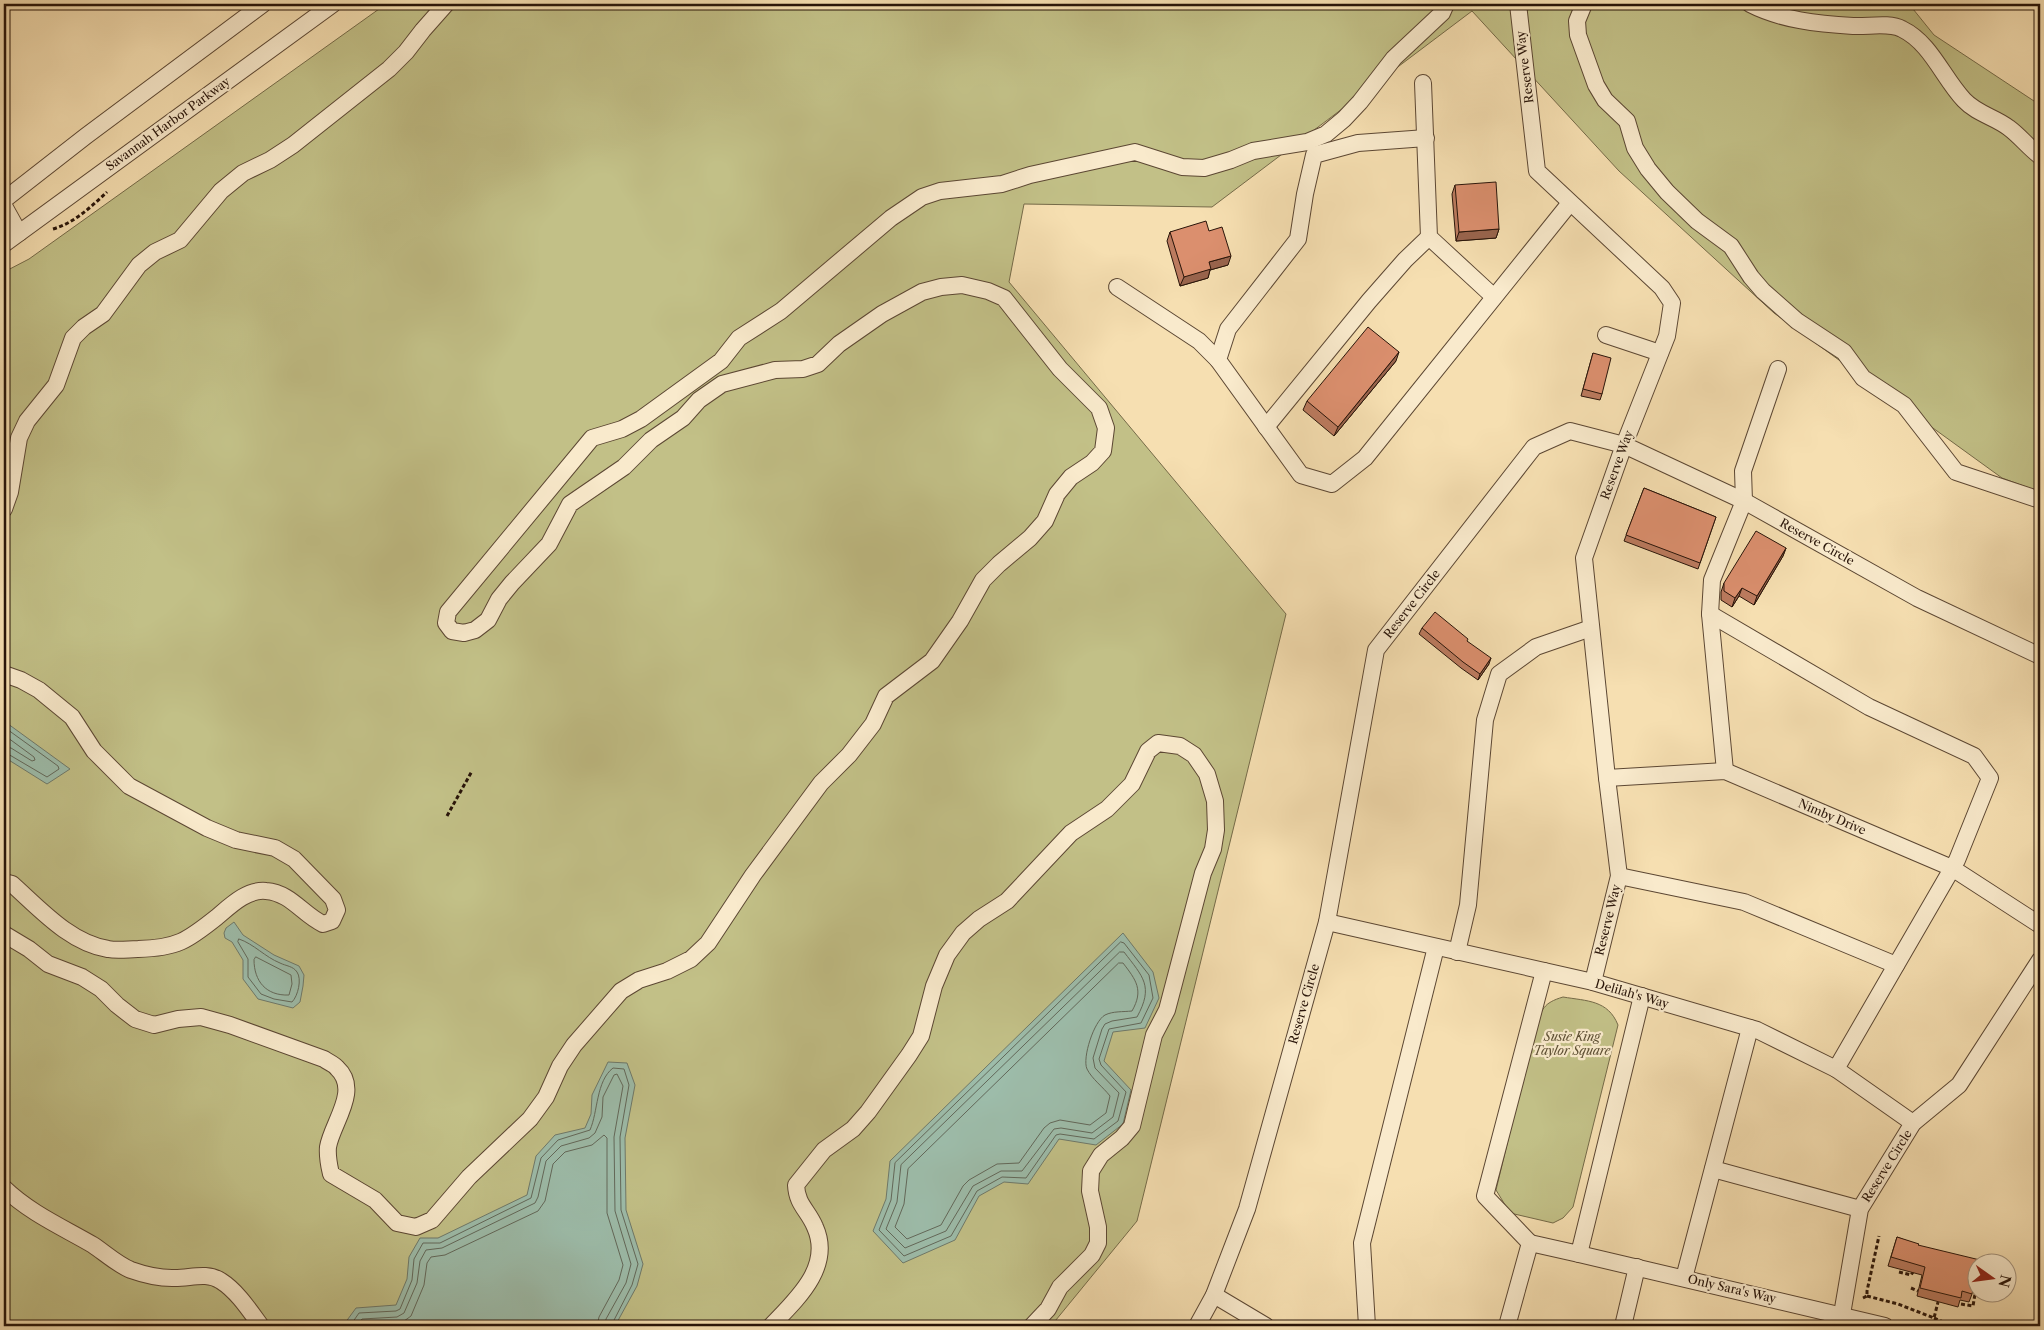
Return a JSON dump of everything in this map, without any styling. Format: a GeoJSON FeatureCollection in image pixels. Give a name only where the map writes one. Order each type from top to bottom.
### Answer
{"type":"FeatureCollection","features":[{"type":"Feature","properties":{"kind":"street"},"geometry":{"type":"LineString","coordinates":[[4,200],[86,136],[263,4]]}},
{"type":"Feature","properties":{"kind":"street","name":"Savannah Harbor Parkway"},"geometry":{"type":"LineString","coordinates":[[4,244],[333,4]]}},
{"type":"Feature","properties":{"kind":"street"},"geometry":{"type":"LineString","coordinates":[[4,509],[10,492],[19,438],[26,420],[56,386],[73,338],[84,327],[103,314],[139,265],[155,252],[180,240],[221,191],[243,173],[293,146],[389,69],[406,52],[446,4]]}},
{"type":"Feature","properties":{"kind":"street"},"geometry":{"type":"LineString","coordinates":[[4,934],[29,949],[48,964],[82,977],[101,989],[135,1019],[154,1025],[178,1019],[201,1017],[230,1025],[324,1059],[338,1068],[345,1081],[345,1100],[328,1146],[327,1160],[331,1174],[374,1200],[397,1223],[416,1227],[432,1220],[470,1177],[530,1118],[546,1097],[560,1066],[574,1045],[621,990],[639,980],[667,971],[691,959],[708,943],[753,875],[821,783],[848,755],[873,724],[886,696],[932,661],[960,621],[983,580],[1030,538],[1045,521],[1057,494],[1071,477],[1092,462],[1103,450],[1106,428],[1099,408],[1060,369],[1004,298],[988,290],[962,286],[941,287],[922,292],[882,314],[839,344],[818,364],[803,369],[775,370],[722,384],[699,400],[683,418],[651,440],[624,467],[570,504],[549,544],[512,582],[488,620],[475,630],[464,633],[452,631],[446,623],[448,612],[556,480],[592,438],[622,429],[641,419],[721,361],[739,338],[781,312],[891,218],[922,198],[940,192],[1002,184],[1030,175],[1135,152],[1182,168],[1204,168],[1253,151],[1307,142],[1326,134],[1344,119],[1360,102],[1394,58],[1442,13],[1446,4]]}},
{"type":"Feature","properties":{"kind":"street","name":"Reserve Way"},"geometry":{"type":"LineString","coordinates":[[1518,4],[1537,171],[1662,288],[1672,302],[1667,336],[1624,445],[1584,558],[1619,876],[1593,982]]}},
{"type":"Feature","properties":{"kind":"street"},"geometry":{"type":"LineString","coordinates":[[1584,4],[1577,21],[1578,36],[1596,85],[1605,100],[1627,121],[1636,148],[1648,169],[1667,192],[1697,221],[1731,246],[1751,277],[1763,291],[1797,321],[1844,352],[1863,378],[1904,405],[1956,472],[2040,500]]}},
{"type":"Feature","properties":{"kind":"street"},"geometry":{"type":"LineString","coordinates":[[1750,4],[1766,12],[1804,21],[1901,28],[1928,51],[1965,101],[1981,114],[2009,127],[2040,156]]}},
{"type":"Feature","properties":{"kind":"street"},"geometry":{"type":"LineString","coordinates":[[1423,83],[1429,237],[1494,297]]}},
{"type":"Feature","properties":{"kind":"street"},"geometry":{"type":"LineString","coordinates":[[1218,360],[1228,329],[1298,239],[1305,194],[1314,155],[1358,142],[1426,138]]}},
{"type":"Feature","properties":{"kind":"street"},"geometry":{"type":"LineString","coordinates":[[1118,287],[1199,341],[1218,360],[1301,475],[1332,484],[1366,458],[1570,203]]}},
{"type":"Feature","properties":{"kind":"street"},"geometry":{"type":"LineString","coordinates":[[4,206],[19,233]]}},
{"type":"Feature","properties":{"kind":"street"},"geometry":{"type":"LineString","coordinates":[[1266,427],[1375,294],[1405,260],[1429,237]]}},
{"type":"Feature","properties":{"kind":"street"},"geometry":{"type":"LineString","coordinates":[[1606,335],[1660,353]]}},
{"type":"Feature","properties":{"kind":"street"},"geometry":{"type":"LineString","coordinates":[[1725,771],[1710,614],[1712,580],[1744,501],[1743,471],[1778,369]]}},
{"type":"Feature","properties":{"kind":"street","name":"Reserve Circle"},"geometry":{"type":"LineString","coordinates":[[1197,1326],[1214,1295],[1246,1209],[1327,922],[1376,650],[1534,448],[1570,431],[1624,445],[1744,501],[1917,598],[2040,656]]}},
{"type":"Feature","properties":{"kind":"street"},"geometry":{"type":"LineString","coordinates":[[1710,614],[1869,707],[1974,756],[1990,778],[1952,868],[1836,1069]]}},
{"type":"Feature","properties":{"kind":"street"},"geometry":{"type":"LineString","coordinates":[[1457,952],[1468,906],[1486,720],[1499,674],[1536,647],[1591,628]]}},
{"type":"Feature","properties":{"kind":"street"},"geometry":{"type":"LineString","coordinates":[[4,674],[21,680],[39,690],[72,718],[94,751],[129,786],[207,828],[236,840],[275,848],[294,859],[333,899],[337,910],[332,921],[323,924],[312,919],[282,893],[264,890],[248,894],[184,941],[170,947],[110,950],[90,945],[65,930],[12,884],[4,882]]}},
{"type":"Feature","properties":{"kind":"street"},"geometry":{"type":"LineString","coordinates":[[771,1326],[809,1284],[818,1266],[820,1246],[818,1236],[815,1227],[797,1197],[796,1185],[824,1150],[853,1129],[868,1112],[909,1055],[921,1036],[934,986],[947,955],[963,933],[979,919],[1007,900],[1071,833],[1107,809],[1132,784],[1148,751],[1158,743],[1180,746],[1194,755],[1207,774],[1215,802],[1216,830],[1213,849],[1203,872],[1167,1010],[1154,1035],[1132,1126],[1122,1138],[1101,1155],[1090,1170],[1090,1191],[1098,1227],[1098,1243],[1092,1256],[1060,1287],[1048,1309],[1032,1326]]}},
{"type":"Feature","properties":{"kind":"street","name":"Nimby Drive"},"geometry":{"type":"LineString","coordinates":[[1607,778],[1725,771],[1952,868],[2040,925]]}},
{"type":"Feature","properties":{"kind":"street"},"geometry":{"type":"LineString","coordinates":[[1619,876],[1744,902],[1896,965]]}},
{"type":"Feature","properties":{"kind":"street","name":"Delilah's Way"},"geometry":{"type":"LineString","coordinates":[[1327,922],[1593,982],[1750,1028],[1836,1069],[1913,1123]]}},
{"type":"Feature","properties":{"kind":"street"},"geometry":{"type":"LineString","coordinates":[[1367,1326],[1362,1243],[1436,947]]}},
{"type":"Feature","properties":{"kind":"street","name":"Reserve Circle"},"geometry":{"type":"LineString","coordinates":[[1841,1321],[1860,1209],[1913,1123],[1959,1085],[2040,960]]}},
{"type":"Feature","properties":{"kind":"street"},"geometry":{"type":"LineString","coordinates":[[1544,971],[1485,1196],[1530,1243],[1579,1254],[1642,996]]}},
{"type":"Feature","properties":{"kind":"street"},"geometry":{"type":"LineString","coordinates":[[1684,1278],[1750,1028]]}},
{"type":"Feature","properties":{"kind":"street"},"geometry":{"type":"LineString","coordinates":[[1713,1169],[1860,1209]]}},
{"type":"Feature","properties":{"kind":"street"},"geometry":{"type":"LineString","coordinates":[[4,1188],[16,1199],[49,1222],[93,1245],[129,1270],[154,1277],[174,1278],[204,1275],[220,1280],[234,1292],[261,1326]]}},
{"type":"Feature","properties":{"kind":"street"},"geometry":{"type":"LineString","coordinates":[[1507,1326],[1530,1243]]}},
{"type":"Feature","properties":{"kind":"street","name":"Only Sara's Way"},"geometry":{"type":"LineString","coordinates":[[1579,1254],[1684,1278],[1841,1321],[1885,1326]]}},
{"type":"Feature","properties":{"kind":"street"},"geometry":{"type":"LineString","coordinates":[[1623,1326],[1637,1267]]}},
{"type":"Feature","properties":{"kind":"street"},"geometry":{"type":"LineString","coordinates":[[1214,1295],[1266,1326]]}},
{"type":"Feature","properties":{"kind":"path"},"geometry":{"type":"LineString","coordinates":[[447,816],[472,772]]}},
{"type":"Feature","properties":{"kind":"path"},"geometry":{"type":"LineString","coordinates":[[1867,1296],[1879,1236]]}},
{"type":"Feature","properties":{"kind":"path"},"geometry":{"type":"LineString","coordinates":[[1899,1272],[1911,1275],[1917,1264]]}},
{"type":"Feature","properties":{"kind":"path"},"geometry":{"type":"LineString","coordinates":[[1911,1288],[1918,1291]]}},
{"type":"Feature","properties":{"kind":"path"},"geometry":{"type":"LineString","coordinates":[[1863,1298],[1867,1296],[1898,1304],[1953,1326]]}},
{"type":"Feature","properties":{"kind":"path"},"geometry":{"type":"LineString","coordinates":[[1934,1318],[1938,1302]]}},
{"type":"Feature","properties":{"kind":"path"},"geometry":{"type":"LineString","coordinates":[[1960,1304],[1973,1306],[1974,1302]]}},
{"type":"Feature","properties":{"kind":"green space"},"geometry":{"type":"Polygon","coordinates":[[[386,4],[1909,4],[1934,35],[2040,105],[2040,492],[2002,478],[1774,313],[1619,171],[1472,11],[1212,207],[1024,204],[1009,282],[1286,614],[1137,1221],[1051,1326],[4,1326],[4,272],[29,259],[386,4]]]}},
{"type":"Feature","properties":{"kind":"green space","name":"Susie King Taylor Square"},"geometry":{"type":"Polygon","coordinates":[[[1563,997],[1588,1001],[1603,1006],[1614,1017],[1618,1025],[1573,1207],[1563,1218],[1553,1223],[1510,1213],[1496,1190],[1535,1028],[1547,1004],[1563,997]]]}},
{"type":"Feature","properties":{"kind":"water"},"geometry":{"type":"Polygon","coordinates":[[[4,721],[70,769],[47,784],[4,757],[4,721]]]}},
{"type":"Feature","properties":{"kind":"water"},"geometry":{"type":"Polygon","coordinates":[[[234,922],[243,935],[274,955],[299,966],[304,975],[303,986],[300,1002],[293,1008],[258,999],[243,979],[243,960],[232,942],[225,938],[224,933],[226,928],[234,922]]]}},
{"type":"Feature","properties":{"kind":"water"},"geometry":{"type":"Polygon","coordinates":[[[1123,933],[1153,972],[1159,998],[1145,1028],[1113,1032],[1104,1061],[1131,1090],[1123,1124],[1096,1145],[1059,1139],[1028,1184],[1004,1182],[979,1196],[955,1240],[903,1263],[873,1231],[886,1199],[890,1161],[1123,933]]]}},
{"type":"Feature","properties":{"kind":"water"},"geometry":{"type":"Polygon","coordinates":[[[608,1062],[627,1063],[635,1085],[625,1138],[626,1210],[643,1264],[637,1286],[615,1326],[346,1326],[345,1323],[356,1308],[396,1305],[407,1279],[409,1257],[420,1238],[438,1238],[527,1195],[536,1156],[555,1135],[585,1128],[591,1114],[592,1095],[608,1062]]]}},
{"type":"Feature","properties":{"kind":"building"},"geometry":{"type":"Polygon","coordinates":[[[1496,182],[1499,229],[1459,232],[1455,185],[1496,182]]]}},
{"type":"Feature","properties":{"kind":"building"},"geometry":{"type":"Polygon","coordinates":[[[1206,221],[1209,231],[1222,227],[1231,256],[1209,262],[1211,269],[1184,277],[1170,232],[1206,221]]]}},
{"type":"Feature","properties":{"kind":"building"},"geometry":{"type":"Polygon","coordinates":[[[1368,327],[1399,352],[1338,427],[1307,401],[1368,327]]]}},
{"type":"Feature","properties":{"kind":"building"},"geometry":{"type":"Polygon","coordinates":[[[1593,353],[1611,358],[1602,394],[1583,389],[1593,353]]]}},
{"type":"Feature","properties":{"kind":"building"},"geometry":{"type":"Polygon","coordinates":[[[1644,488],[1716,517],[1700,563],[1626,535],[1644,488]]]}},
{"type":"Feature","properties":{"kind":"building"},"geometry":{"type":"Polygon","coordinates":[[[1756,531],[1786,548],[1757,596],[1742,588],[1735,598],[1724,591],[1724,583],[1756,531]]]}},
{"type":"Feature","properties":{"kind":"building"},"geometry":{"type":"Polygon","coordinates":[[[1435,612],[1468,639],[1467,641],[1491,658],[1480,674],[1422,628],[1435,612]]]}},
{"type":"Feature","properties":{"kind":"building"},"geometry":{"type":"Polygon","coordinates":[[[1897,1237],[1918,1245],[1966,1257],[1966,1292],[1962,1291],[1961,1298],[1920,1288],[1925,1267],[1891,1257],[1897,1237]]]}}]}
